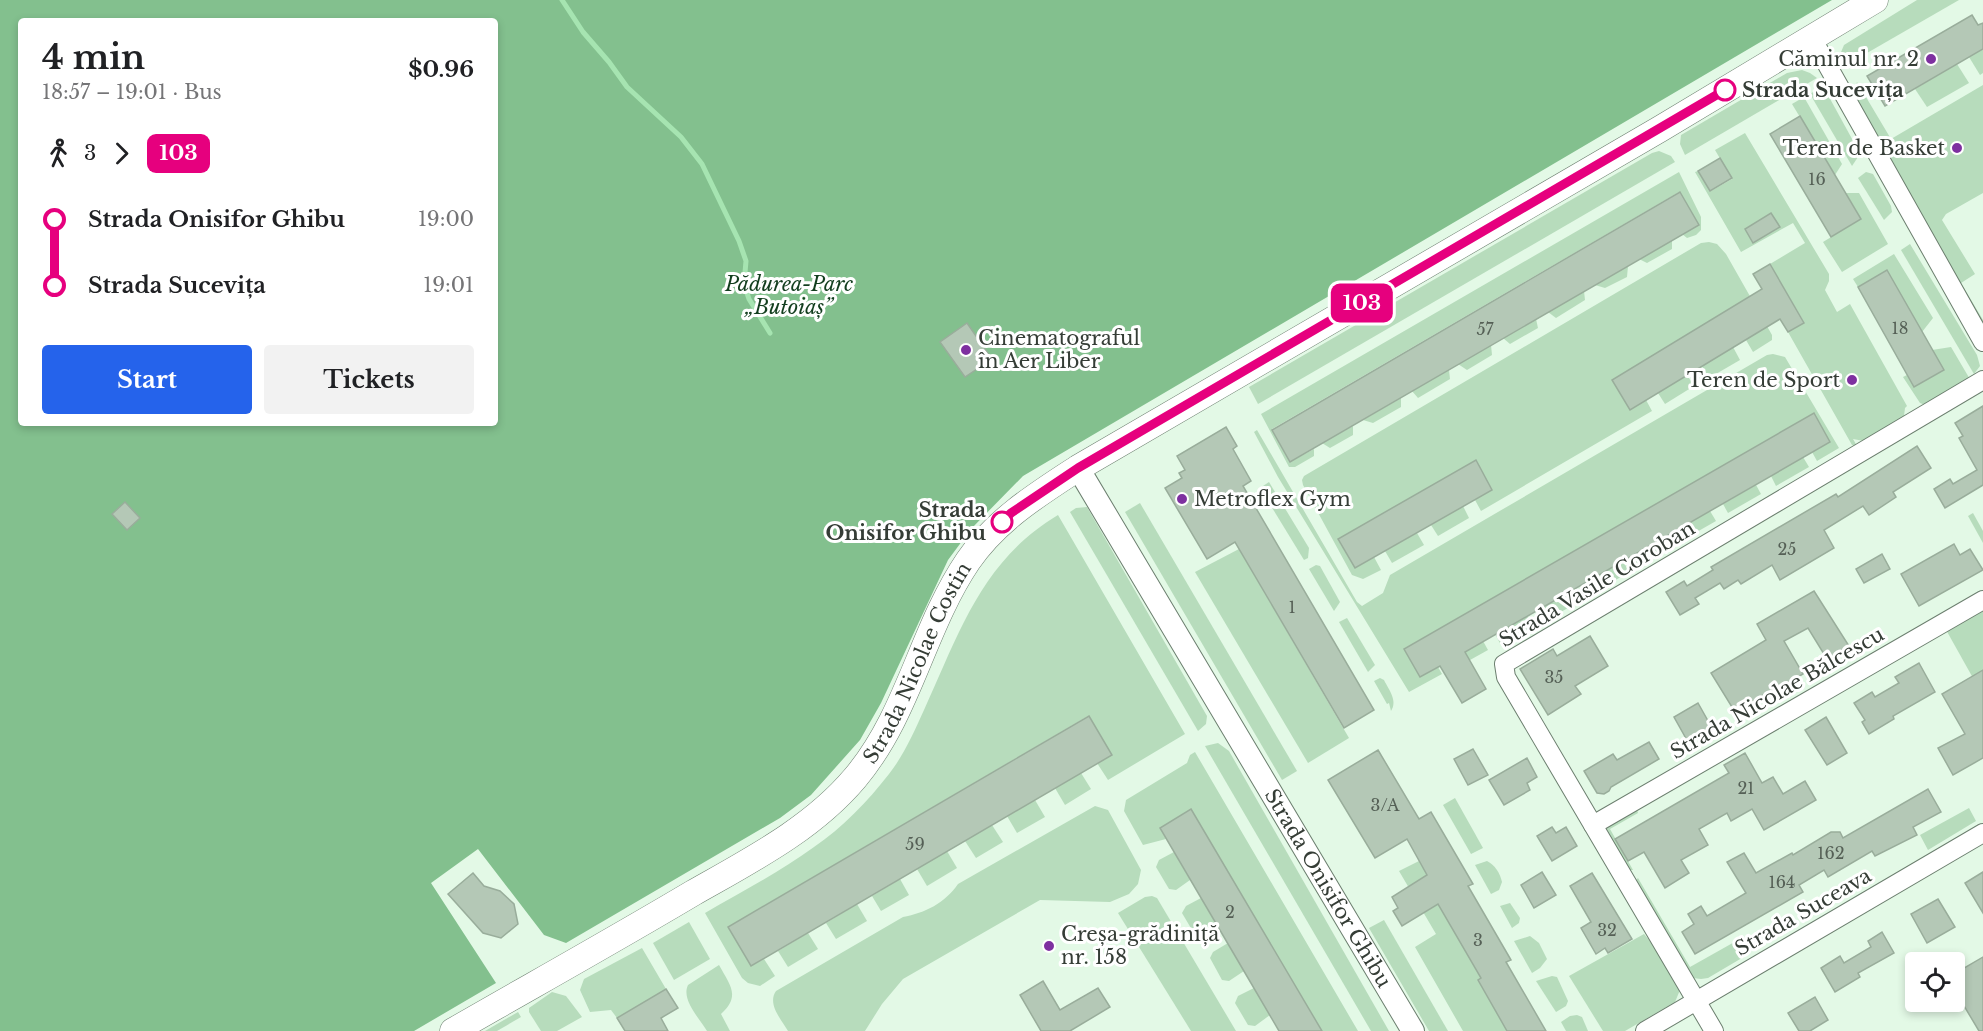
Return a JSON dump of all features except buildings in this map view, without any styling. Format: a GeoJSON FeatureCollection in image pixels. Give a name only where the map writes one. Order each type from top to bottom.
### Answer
{"type":"FeatureCollection","features":[{"type":"Feature","properties":{"kind":"main road","name":"Strada Nicolae Costin"},"geometry":{"type":"LineString","coordinates":[[453,1031],[768,849],[801,828],[825,808],[855,778],[888,729],[903,701],[941,610],[969,560],[1011,513],[1078,468],[1649,135],[1875,0]]}},
{"type":"Feature","properties":{"kind":"street"},"geometry":{"type":"LineString","coordinates":[[1812,38],[1983,342]]}},
{"type":"Feature","properties":{"kind":"street","name":"Strada Vasile Coroban"},"geometry":{"type":"LineString","coordinates":[[1714,1031],[1506,677],[1504,664],[1983,380]]}},
{"type":"Feature","properties":{"kind":"street","name":"Strada Onisifor Ghibu"},"geometry":{"type":"LineString","coordinates":[[1078,468],[1413,1031]]}},
{"type":"Feature","properties":{"kind":"street","name":"Strada Nicolae Bălcescu"},"geometry":{"type":"LineString","coordinates":[[1593,825],[1983,600]]}},
{"type":"Feature","properties":{"kind":"street","name":"Strada Suceava"},"geometry":{"type":"LineString","coordinates":[[1645,1031],[1983,833]]}},
{"type":"Feature","properties":{"kind":"green space","name":"Pădurea-Parc „Butoiaș”"},"geometry":{"type":"Polygon","coordinates":[[[0,0],[1832,0],[1023,476],[971,529],[948,560],[881,703],[860,740],[811,795],[780,818],[566,943],[544,935],[478,849],[431,883],[496,983],[414,1031],[0,1031],[0,0]]]}},
{"type":"Feature","properties":{"kind":"green space"},"geometry":{"type":"Polygon","coordinates":[[[1917,0],[1959,0],[1841,68],[1839,57],[1844,45],[1917,0]]]}},
{"type":"Feature","properties":{"kind":"green space"},"geometry":{"type":"Polygon","coordinates":[[[1983,49],[1983,73],[1980,75],[1969,57],[1983,49]]]}},
{"type":"Feature","properties":{"kind":"green space"},"geometry":{"type":"Polygon","coordinates":[[[1957,64],[1969,83],[1927,107],[1915,89],[1957,64]]]}},
{"type":"Feature","properties":{"kind":"green space"},"geometry":{"type":"Polygon","coordinates":[[[1802,70],[1817,78],[1685,155],[1680,144],[1681,135],[1787,73],[1802,70]]]}},
{"type":"Feature","properties":{"kind":"green space"},"geometry":{"type":"Polygon","coordinates":[[[1857,82],[1891,139],[1983,85],[1983,193],[1946,214],[1942,220],[1975,274],[1961,283],[1983,320],[1983,327],[1851,99],[1857,82]]]}},
{"type":"Feature","properties":{"kind":"green space"},"geometry":{"type":"Polygon","coordinates":[[[1823,86],[1857,148],[1858,157],[1852,166],[1810,94],[1823,86]]]}},
{"type":"Feature","properties":{"kind":"green space"},"geometry":{"type":"Polygon","coordinates":[[[1804,97],[1842,164],[1835,175],[1792,104],[1804,97]]]}},
{"type":"Feature","properties":{"kind":"green space"},"geometry":{"type":"Polygon","coordinates":[[[1745,133],[1829,274],[1825,290],[1837,312],[1850,304],[1907,406],[1904,416],[1864,441],[1853,439],[1857,446],[1852,445],[1788,332],[1804,322],[1770,264],[1805,243],[1793,223],[1741,252],[1695,172],[1698,171],[1711,191],[1732,179],[1715,150],[1745,133]]]}},
{"type":"Feature","properties":{"kind":"green space"},"geometry":{"type":"Polygon","coordinates":[[[1659,151],[1671,156],[1675,162],[1258,404],[1249,387],[1659,151]]]}},
{"type":"Feature","properties":{"kind":"green space"},"geometry":{"type":"Polygon","coordinates":[[[1679,172],[1701,217],[1701,230],[1696,235],[1687,238],[1682,234],[1679,192],[1272,429],[1290,462],[1314,449],[1314,456],[1295,467],[1289,467],[1261,414],[1679,172]]]}},
{"type":"Feature","properties":{"kind":"green space"},"geometry":{"type":"Polygon","coordinates":[[[1866,172],[1873,174],[1891,206],[1892,212],[1884,220],[1858,178],[1866,172]]]}},
{"type":"Feature","properties":{"kind":"green space"},"geometry":{"type":"Polygon","coordinates":[[[1846,193],[1859,193],[1888,244],[1842,272],[1823,242],[1861,219],[1846,193]]]}},
{"type":"Feature","properties":{"kind":"green space"},"geometry":{"type":"Polygon","coordinates":[[[1672,240],[1672,249],[1647,263],[1639,259],[1672,240]]]}},
{"type":"Feature","properties":{"kind":"green space"},"geometry":{"type":"Polygon","coordinates":[[[1701,243],[1717,244],[1726,254],[1772,335],[1772,340],[1753,352],[1746,340],[1646,400],[1652,411],[1481,511],[1475,500],[1492,489],[1475,461],[1338,540],[1355,568],[1374,557],[1381,570],[1363,579],[1352,575],[1303,485],[1304,476],[1701,243]]]}},
{"type":"Feature","properties":{"kind":"green space"},"geometry":{"type":"Polygon","coordinates":[[[1910,244],[1977,355],[1980,366],[1974,374],[1901,250],[1910,244]]]}},
{"type":"Feature","properties":{"kind":"green space"},"geometry":{"type":"Polygon","coordinates":[[[1894,254],[1933,318],[1922,332],[1887,270],[1858,287],[1853,279],[1894,254]]]}},
{"type":"Feature","properties":{"kind":"green space"},"geometry":{"type":"Polygon","coordinates":[[[1628,266],[1627,277],[1605,288],[1595,285],[1628,266]]]}},
{"type":"Feature","properties":{"kind":"green space"},"geometry":{"type":"Polygon","coordinates":[[[1584,291],[1585,300],[1556,318],[1548,312],[1584,291]]]}},
{"type":"Feature","properties":{"kind":"green space"},"geometry":{"type":"Polygon","coordinates":[[[1536,319],[1538,328],[1510,344],[1503,338],[1536,319]]]}},
{"type":"Feature","properties":{"kind":"green space"},"geometry":{"type":"Polygon","coordinates":[[[1491,345],[1492,355],[1467,370],[1458,364],[1491,345]]]}},
{"type":"Feature","properties":{"kind":"green space"},"geometry":{"type":"Polygon","coordinates":[[[1733,347],[1740,360],[1709,378],[1702,366],[1733,347]]]}},
{"type":"Feature","properties":{"kind":"green space"},"geometry":{"type":"Polygon","coordinates":[[[1951,347],[1971,381],[1925,405],[1920,403],[1903,377],[1907,375],[1914,387],[1944,370],[1932,350],[1951,347]]]}},
{"type":"Feature","properties":{"kind":"green space"},"geometry":{"type":"Polygon","coordinates":[[[1767,355],[1785,357],[1839,448],[1817,461],[1812,452],[1830,442],[1814,413],[1404,649],[1420,677],[1438,667],[1442,674],[1409,692],[1278,477],[1254,432],[1257,430],[1357,602],[1362,606],[1383,593],[1390,575],[1767,355]]]}},
{"type":"Feature","properties":{"kind":"green space"},"geometry":{"type":"Polygon","coordinates":[[[1449,370],[1450,379],[1418,398],[1412,391],[1449,370]]]}},
{"type":"Feature","properties":{"kind":"green space"},"geometry":{"type":"Polygon","coordinates":[[[1687,375],[1694,386],[1665,404],[1658,393],[1687,375]]]}},
{"type":"Feature","properties":{"kind":"green space"},"geometry":{"type":"Polygon","coordinates":[[[1401,398],[1401,407],[1373,423],[1363,420],[1401,398]]]}},
{"type":"Feature","properties":{"kind":"green space"},"geometry":{"type":"Polygon","coordinates":[[[1353,426],[1353,435],[1330,448],[1322,443],[1353,426]]]}},
{"type":"Feature","properties":{"kind":"green space"},"geometry":{"type":"Polygon","coordinates":[[[1803,457],[1809,467],[1776,486],[1771,476],[1803,457]]]}},
{"type":"Feature","properties":{"kind":"green space"},"geometry":{"type":"Polygon","coordinates":[[[1269,482],[1309,548],[1308,558],[1304,560],[1260,488],[1269,482]]]}},
{"type":"Feature","properties":{"kind":"green space"},"geometry":{"type":"Polygon","coordinates":[[[1756,485],[1761,494],[1728,513],[1723,504],[1756,485]]]}},
{"type":"Feature","properties":{"kind":"green space"},"geometry":{"type":"Polygon","coordinates":[[[1140,503],[1297,771],[1282,780],[1125,512],[1140,503]]]}},
{"type":"Feature","properties":{"kind":"green space"},"geometry":{"type":"Polygon","coordinates":[[[1463,506],[1469,518],[1438,536],[1431,525],[1463,506]]]}},
{"type":"Feature","properties":{"kind":"green space"},"geometry":{"type":"Polygon","coordinates":[[[1087,507],[1207,716],[1206,724],[1198,731],[1070,512],[1076,508],[1087,507]]]}},
{"type":"Feature","properties":{"kind":"green space"},"geometry":{"type":"Polygon","coordinates":[[[1710,511],[1716,521],[1681,541],[1675,531],[1710,511]]]}},
{"type":"Feature","properties":{"kind":"green space"},"geometry":{"type":"Polygon","coordinates":[[[1973,513],[1983,531],[1983,543],[1968,516],[1973,513]]]}},
{"type":"Feature","properties":{"kind":"green space"},"geometry":{"type":"Polygon","coordinates":[[[1058,515],[1185,734],[1108,780],[1097,763],[1111,754],[1088,716],[728,927],[751,966],[764,959],[775,976],[760,986],[748,983],[742,978],[705,913],[774,873],[824,840],[872,794],[904,751],[961,627],[991,577],[1032,533],[1058,515]]]}},
{"type":"Feature","properties":{"kind":"green space"},"geometry":{"type":"Polygon","coordinates":[[[1417,533],[1424,545],[1392,563],[1385,551],[1417,533]]]}},
{"type":"Feature","properties":{"kind":"green space"},"geometry":{"type":"Polygon","coordinates":[[[1664,537],[1669,548],[1637,567],[1631,556],[1664,537]]]}},
{"type":"Feature","properties":{"kind":"green space"},"geometry":{"type":"Polygon","coordinates":[[[1239,549],[1349,738],[1308,763],[1195,572],[1239,549]]]}},
{"type":"Feature","properties":{"kind":"green space"},"geometry":{"type":"Polygon","coordinates":[[[1623,561],[1629,572],[1594,593],[1588,581],[1623,561]]]}},
{"type":"Feature","properties":{"kind":"green space"},"geometry":{"type":"Polygon","coordinates":[[[1316,565],[1320,566],[1340,602],[1334,611],[1309,569],[1316,565]]]}},
{"type":"Feature","properties":{"kind":"green space"},"geometry":{"type":"Polygon","coordinates":[[[1574,589],[1580,601],[1547,620],[1540,608],[1574,589]]]}},
{"type":"Feature","properties":{"kind":"green space"},"geometry":{"type":"Polygon","coordinates":[[[1983,607],[1983,684],[1978,687],[1945,628],[1983,607]]]}},
{"type":"Feature","properties":{"kind":"green space"},"geometry":{"type":"Polygon","coordinates":[[[1527,616],[1533,627],[1501,645],[1495,634],[1527,616]]]}},
{"type":"Feature","properties":{"kind":"green space"},"geometry":{"type":"Polygon","coordinates":[[[1347,618],[1375,665],[1368,672],[1339,622],[1347,618]]]}},
{"type":"Feature","properties":{"kind":"green space"},"geometry":{"type":"Polygon","coordinates":[[[1483,641],[1488,650],[1452,670],[1447,662],[1483,641]]]}},
{"type":"Feature","properties":{"kind":"green space"},"geometry":{"type":"Polygon","coordinates":[[[1380,678],[1384,680],[1392,696],[1394,703],[1391,711],[1389,703],[1387,704],[1374,681],[1380,678]]]}},
{"type":"Feature","properties":{"kind":"green space"},"geometry":{"type":"Polygon","coordinates":[[[1218,743],[1229,751],[1389,1031],[1371,1031],[1205,746],[1218,743]]]}},
{"type":"Feature","properties":{"kind":"green space"},"geometry":{"type":"Polygon","coordinates":[[[1195,752],[1358,1031],[1322,1031],[1191,810],[1160,828],[1166,839],[1143,845],[1124,811],[1126,800],[1187,763],[1190,755],[1195,752]]]}},
{"type":"Feature","properties":{"kind":"green space"},"geometry":{"type":"Polygon","coordinates":[[[1081,773],[1091,789],[1065,805],[1055,788],[1081,773]]]}},
{"type":"Feature","properties":{"kind":"green space"},"geometry":{"type":"Polygon","coordinates":[[[1455,798],[1483,848],[1471,854],[1443,805],[1455,798]]]}},
{"type":"Feature","properties":{"kind":"green space"},"geometry":{"type":"Polygon","coordinates":[[[1035,800],[1045,817],[1017,833],[1007,816],[1035,800]]]}},
{"type":"Feature","properties":{"kind":"green space"},"geometry":{"type":"Polygon","coordinates":[[[1095,806],[1108,810],[1141,870],[1138,884],[1129,894],[1110,902],[1040,900],[903,979],[882,1004],[865,1031],[788,1031],[774,1006],[776,991],[903,917],[934,906],[947,897],[958,884],[1095,806]]]}},
{"type":"Feature","properties":{"kind":"green space"},"geometry":{"type":"Polygon","coordinates":[[[1636,806],[1638,813],[1610,829],[1633,870],[1628,870],[1604,827],[1636,806]]]}},
{"type":"Feature","properties":{"kind":"green space"},"geometry":{"type":"Polygon","coordinates":[[[1969,808],[1976,821],[1928,850],[1920,835],[1969,808]]]}},
{"type":"Feature","properties":{"kind":"green space"},"geometry":{"type":"Polygon","coordinates":[[[992,825],[1003,842],[976,858],[965,841],[992,825]]]}},
{"type":"Feature","properties":{"kind":"green space"},"geometry":{"type":"Polygon","coordinates":[[[947,851],[957,868],[927,886],[917,869],[947,851]]]}},
{"type":"Feature","properties":{"kind":"green space"},"geometry":{"type":"Polygon","coordinates":[[[1174,852],[1190,880],[1176,890],[1169,889],[1156,867],[1159,860],[1174,852]]]}},
{"type":"Feature","properties":{"kind":"green space"},"geometry":{"type":"Polygon","coordinates":[[[1419,861],[1443,902],[1481,978],[1478,980],[1507,1031],[1463,1031],[1415,947],[1436,934],[1399,871],[1419,861]]]}},
{"type":"Feature","properties":{"kind":"green space"},"geometry":{"type":"Polygon","coordinates":[[[1487,861],[1497,870],[1502,882],[1499,890],[1491,894],[1475,865],[1487,861]]]}},
{"type":"Feature","properties":{"kind":"green space"},"geometry":{"type":"Polygon","coordinates":[[[1638,878],[1690,967],[1738,940],[1747,955],[1708,978],[1693,978],[1634,882],[1638,878]]]}},
{"type":"Feature","properties":{"kind":"green space"},"geometry":{"type":"Polygon","coordinates":[[[900,879],[909,895],[881,911],[872,896],[900,879]]]}},
{"type":"Feature","properties":{"kind":"green space"},"geometry":{"type":"Polygon","coordinates":[[[1145,897],[1157,898],[1236,1031],[1191,1031],[1118,913],[1145,897]]]}},
{"type":"Feature","properties":{"kind":"green space"},"geometry":{"type":"Polygon","coordinates":[[[1201,898],[1217,926],[1202,936],[1195,935],[1182,913],[1186,906],[1201,898]]]}},
{"type":"Feature","properties":{"kind":"green space"},"geometry":{"type":"Polygon","coordinates":[[[1510,903],[1520,918],[1519,923],[1512,928],[1500,906],[1510,903]]]}},
{"type":"Feature","properties":{"kind":"green space"},"geometry":{"type":"Polygon","coordinates":[[[857,904],[867,921],[836,939],[826,923],[857,904]]]}},
{"type":"Feature","properties":{"kind":"green space"},"geometry":{"type":"Polygon","coordinates":[[[1384,920],[1448,1031],[1429,1031],[1369,928],[1384,920]]]}},
{"type":"Feature","properties":{"kind":"green space"},"geometry":{"type":"Polygon","coordinates":[[[689,922],[710,959],[674,980],[653,943],[689,922]]]}},
{"type":"Feature","properties":{"kind":"green space"},"geometry":{"type":"Polygon","coordinates":[[[808,933],[818,949],[788,967],[778,951],[808,933]]]}},
{"type":"Feature","properties":{"kind":"green space"},"geometry":{"type":"Polygon","coordinates":[[[1644,934],[1680,990],[1675,1002],[1625,1031],[1603,1031],[1569,976],[1644,934]]]}},
{"type":"Feature","properties":{"kind":"green space"},"geometry":{"type":"Polygon","coordinates":[[[1530,936],[1539,943],[1547,959],[1540,968],[1532,973],[1514,941],[1530,936]]]}},
{"type":"Feature","properties":{"kind":"green space"},"geometry":{"type":"Polygon","coordinates":[[[1228,943],[1244,971],[1229,981],[1222,980],[1210,958],[1213,952],[1228,943]]]}},
{"type":"Feature","properties":{"kind":"green space"},"geometry":{"type":"Polygon","coordinates":[[[642,948],[666,989],[617,1018],[611,1010],[590,1012],[580,990],[584,979],[642,948]]]}},
{"type":"Feature","properties":{"kind":"green space"},"geometry":{"type":"Polygon","coordinates":[[[719,965],[732,990],[731,1002],[721,1014],[730,1031],[707,1031],[692,1008],[686,990],[688,985],[719,965]]]}},
{"type":"Feature","properties":{"kind":"green space"},"geometry":{"type":"Polygon","coordinates":[[[1552,976],[1557,977],[1568,1001],[1566,1006],[1556,1012],[1536,981],[1552,976]]]}},
{"type":"Feature","properties":{"kind":"green space"},"geometry":{"type":"Polygon","coordinates":[[[1254,988],[1270,1015],[1255,1026],[1248,1025],[1235,1003],[1238,996],[1254,988]]]}},
{"type":"Feature","properties":{"kind":"green space"},"geometry":{"type":"Polygon","coordinates":[[[552,992],[566,996],[582,1017],[557,1031],[541,1031],[529,1012],[529,1008],[552,992]]]}},
{"type":"Feature","properties":{"kind":"green space"},"geometry":{"type":"Polygon","coordinates":[[[518,1012],[521,1017],[497,1031],[485,1031],[518,1012]]]}},
{"type":"Feature","properties":{"kind":"green space"},"geometry":{"type":"Polygon","coordinates":[[[1570,1016],[1582,1017],[1588,1031],[1566,1031],[1561,1022],[1570,1016]]]}},
{"type":"Feature","properties":{"kind":"waterway"},"geometry":{"type":"LineString","coordinates":[[562,0],[583,32],[627,87],[681,137],[702,164],[739,241],[746,261],[744,284],[749,299],[770,333]]}},
{"type":"Feature","properties":{"kind":"bus line","name":"103"},"geometry":{"type":"LineString","coordinates":[[1002,522],[1011,513],[1078,468],[1725,90]]}},
{"type":"Feature","properties":{"kind":"place","name":"Căminul nr. 2"},"geometry":{"type":"Point","coordinates":[1931,59]}},
{"type":"Feature","properties":{"kind":"place","name":"Strada Sucevița"},"geometry":{"type":"Point","coordinates":[1725,90]}},
{"type":"Feature","properties":{"kind":"place","name":"Teren de Basket"},"geometry":{"type":"Point","coordinates":[1957,148]}},
{"type":"Feature","properties":{"kind":"place","name":"Cinematograful în Aer Liber"},"geometry":{"type":"Point","coordinates":[966,350]}},
{"type":"Feature","properties":{"kind":"place","name":"Teren de Sport"},"geometry":{"type":"Point","coordinates":[1852,380]}},
{"type":"Feature","properties":{"kind":"place","name":"Metroflex Gym"},"geometry":{"type":"Point","coordinates":[1182,499]}},
{"type":"Feature","properties":{"kind":"place","name":"Strada Onisifor Ghibu"},"geometry":{"type":"Point","coordinates":[1002,522]}},
{"type":"Feature","properties":{"kind":"place","name":"Creșa-grădiniță nr. 158"},"geometry":{"type":"Point","coordinates":[1049,946]}}]}
